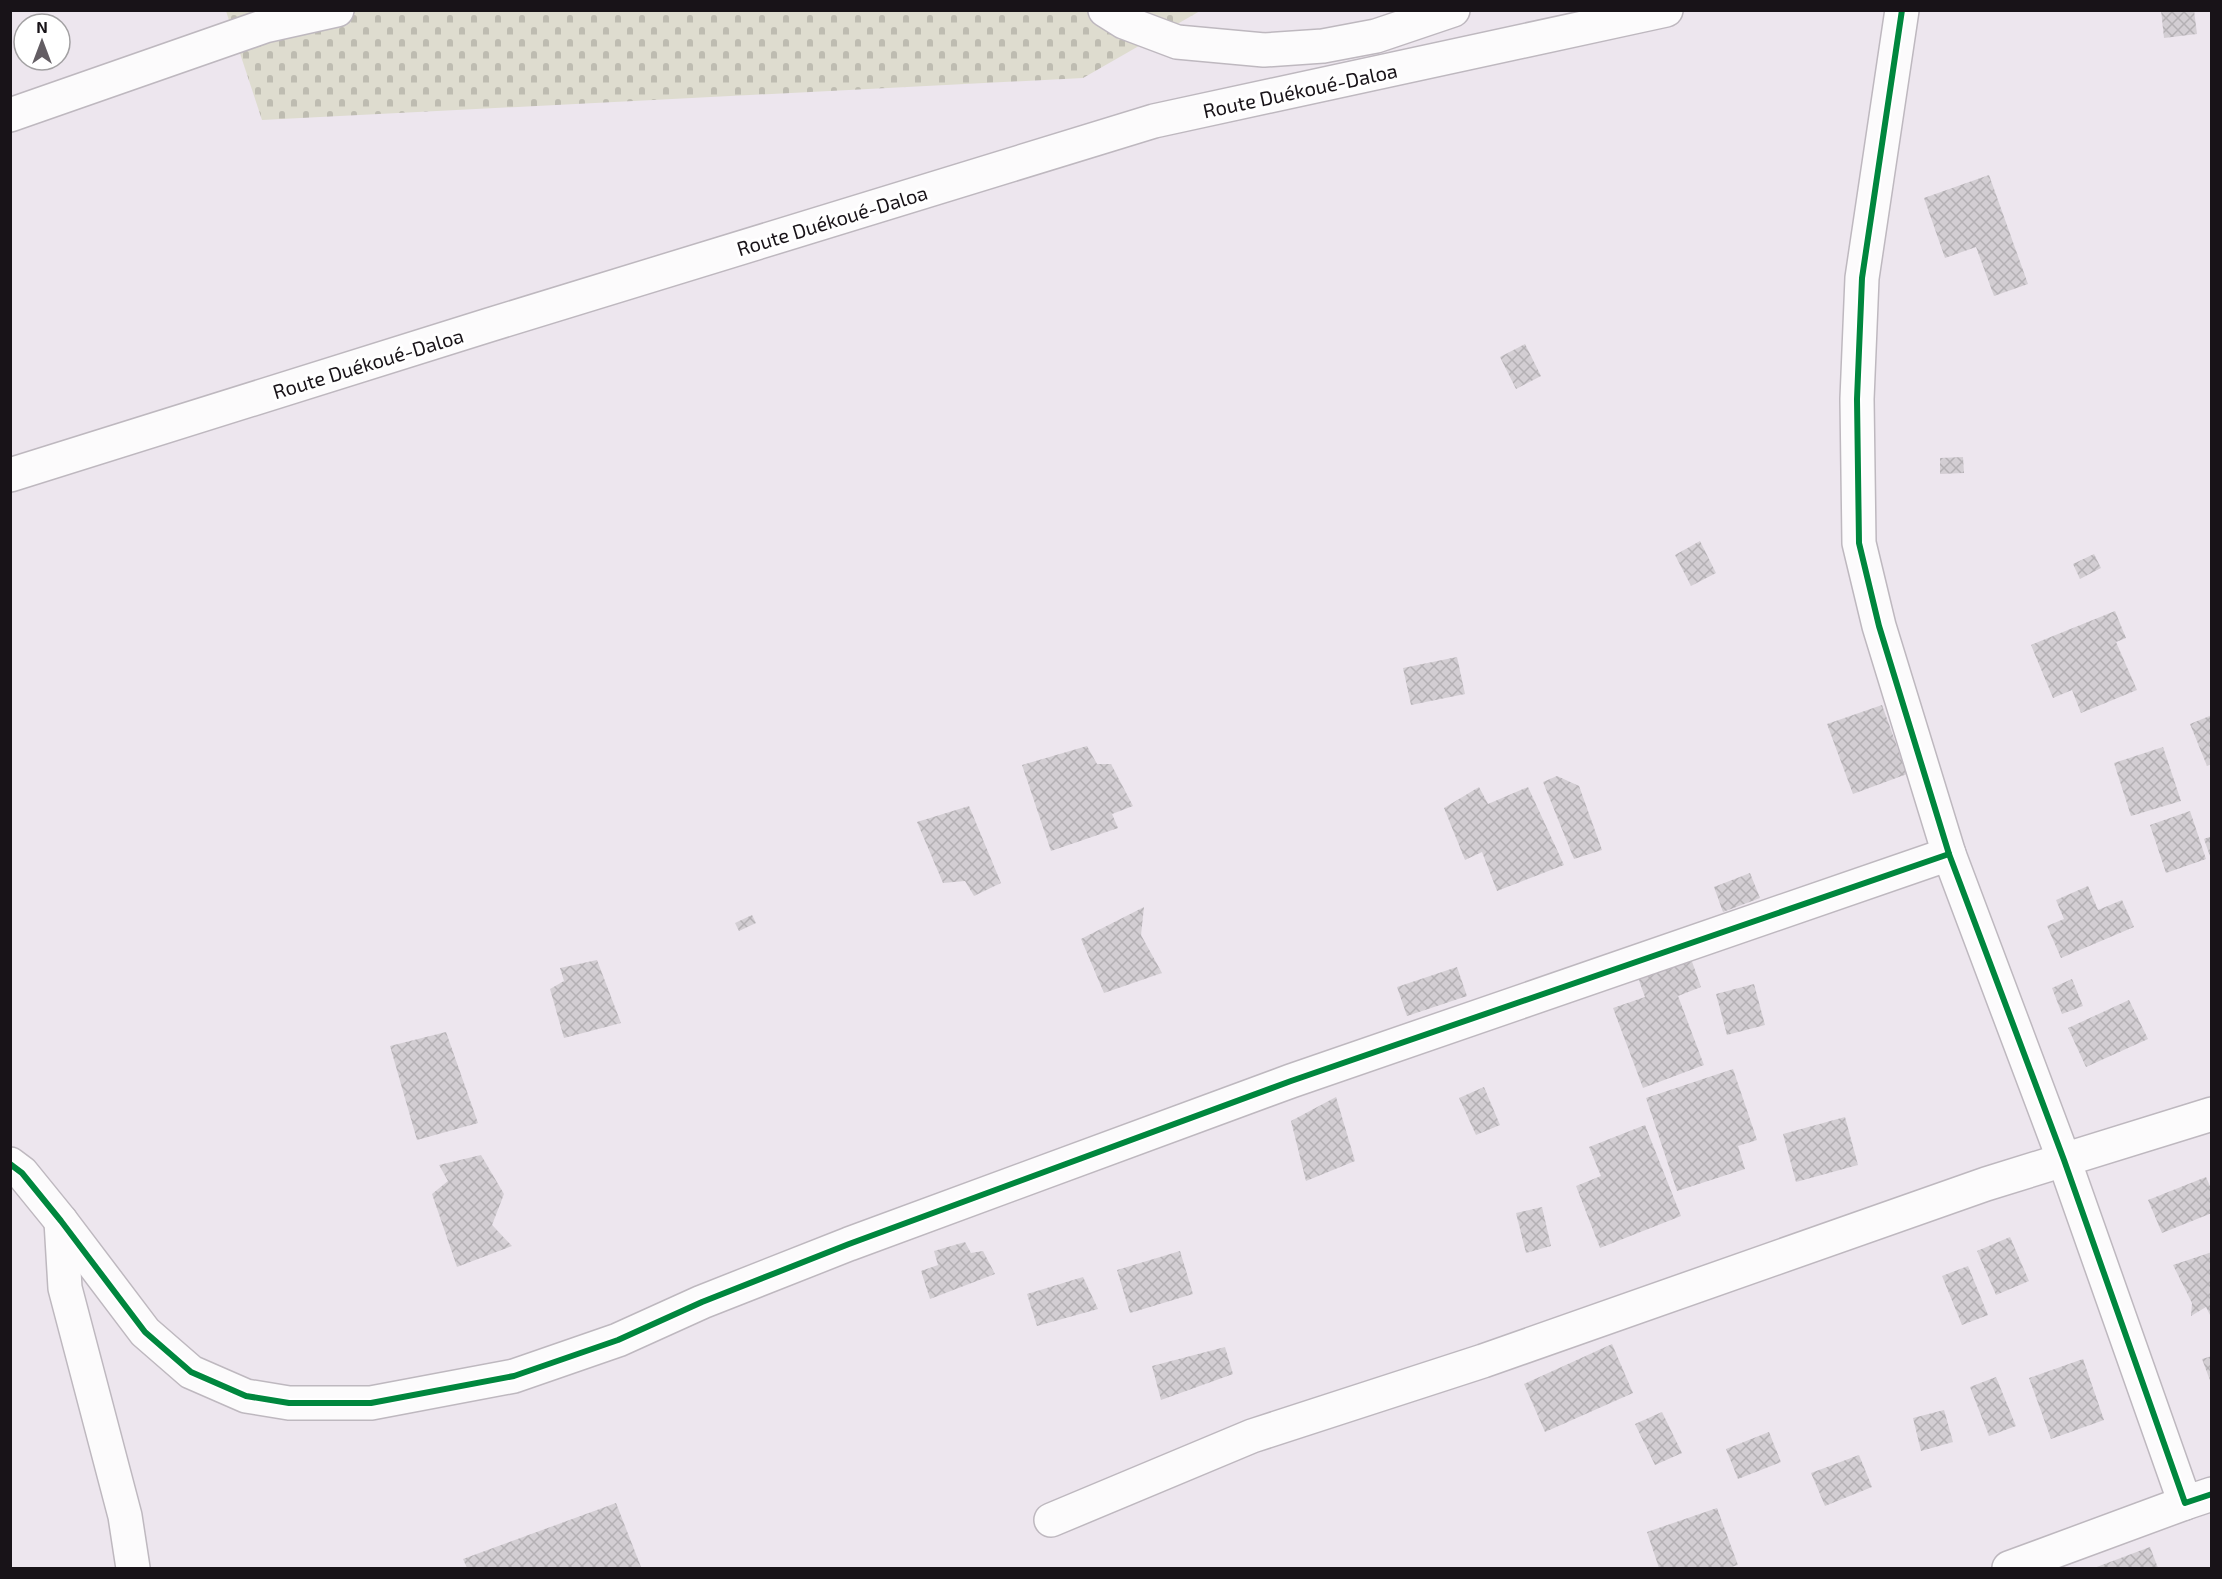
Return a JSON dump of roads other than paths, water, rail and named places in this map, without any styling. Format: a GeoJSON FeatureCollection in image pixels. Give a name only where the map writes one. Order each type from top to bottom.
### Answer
{"type":"FeatureCollection","features":[{"type":"Feature","properties":{"kind":"main road"},"geometry":{"type":"LineString","coordinates":[[10,115],[265,26],[337,10]]}},
{"type":"Feature","properties":{"kind":"main road"},"geometry":{"type":"LineString","coordinates":[[1105,10],[1124,22],[1177,42],[1264,50],[1323,46],[1376,36],[1453,10]]}},
{"type":"Feature","properties":{"kind":"main road","name":"Route Duékoué-Daloa"},"geometry":{"type":"LineString","coordinates":[[10,475],[500,321],[1154,121],[1666,10]]}},
{"type":"Feature","properties":{"kind":"main road"},"geometry":{"type":"LineString","coordinates":[[1902,10],[1862,278],[1857,399],[1859,543],[1879,626],[1949,854],[2064,1160],[2198,1499],[2009,1569]]}},
{"type":"Feature","properties":{"kind":"main road"},"geometry":{"type":"LineString","coordinates":[[10,1164],[22,1173],[145,1332],[191,1372],[246,1396],[289,1403],[371,1403],[514,1376],[618,1340],[702,1302],[849,1244],[1291,1081],[1949,854]]}},
{"type":"Feature","properties":{"kind":"main road"},"geometry":{"type":"LineString","coordinates":[[1051,1520],[1252,1436],[1483,1361],[1986,1184],[2211,1114]]}},
{"type":"Feature","properties":{"kind":"main road"},"geometry":{"type":"LineString","coordinates":[[60,1221],[65,1288],[125,1516],[133,1569]]}}]}
